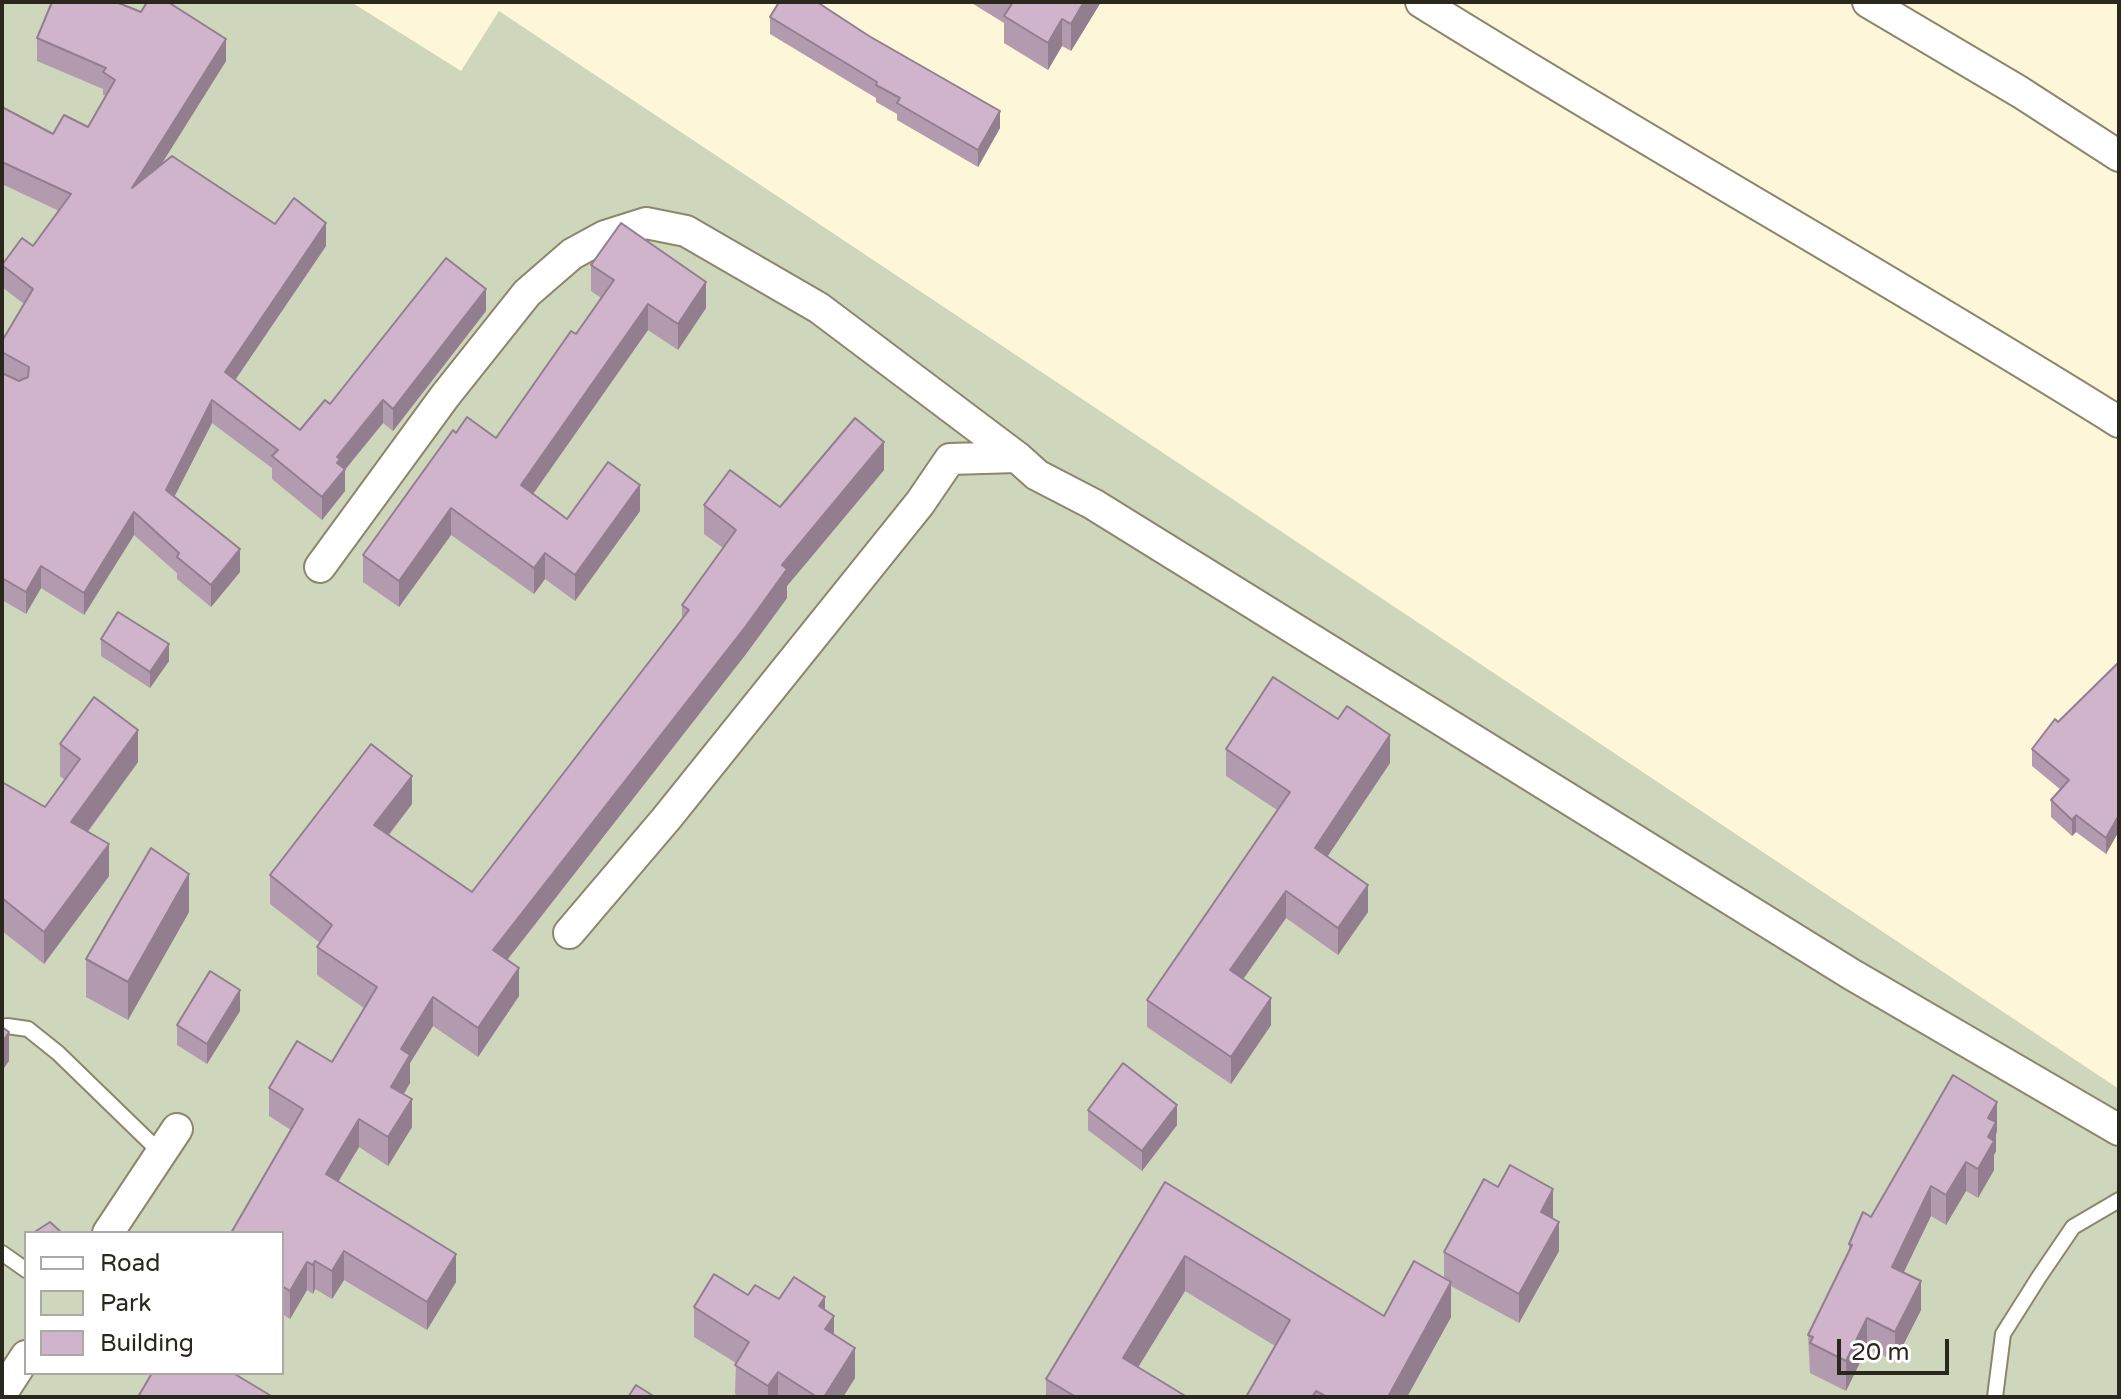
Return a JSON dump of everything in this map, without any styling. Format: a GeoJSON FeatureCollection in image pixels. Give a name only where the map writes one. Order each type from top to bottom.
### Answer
{"type":"FeatureCollection","features":[{"type":"Feature","properties":{"kind":"street"},"geometry":{"type":"LineString","coordinates":[[1421,2],[1585,104],[1762,206],[2119,422]]}},
{"type":"Feature","properties":{"kind":"street"},"geometry":{"type":"LineString","coordinates":[[1868,2],[2020,92],[2119,156]]}},
{"type":"Feature","properties":{"kind":"street"},"geometry":{"type":"LineString","coordinates":[[320,567],[445,396],[527,293],[572,254],[605,236],[646,223],[686,231],[819,308],[1037,475],[1093,504],[1851,974],[2119,1130]]}},
{"type":"Feature","properties":{"kind":"street"},"geometry":{"type":"LineString","coordinates":[[569,933],[676,807],[910,515],[950,459],[1017,457]]}},
{"type":"Feature","properties":{"kind":"street"},"geometry":{"type":"LineString","coordinates":[[109,1231],[169,1141]]}},
{"type":"Feature","properties":{"kind":"street"},"geometry":{"type":"LineString","coordinates":[[2,1393],[24,1359]]}},
{"type":"Feature","properties":{"kind":"lane"},"geometry":{"type":"LineString","coordinates":[[7,1026],[28,1029],[169,1141]]}},
{"type":"Feature","properties":{"kind":"lane"},"geometry":{"type":"LineString","coordinates":[[1995,1397],[2003,1334],[2073,1227],[2119,1200]]}},
{"type":"Feature","properties":{"kind":"lane"},"geometry":{"type":"LineString","coordinates":[[2,1253],[24,1269]]}},
{"type":"Feature","properties":{"kind":"green space"},"geometry":{"type":"Polygon","coordinates":[[[2,2],[351,2],[461,71],[499,11],[2119,1089],[2119,1397],[2,1397],[2,2]]]}},
{"type":"Feature","properties":{"kind":"building"},"geometry":{"type":"Polygon","coordinates":[[[52,2],[116,2],[141,12],[147,2],[168,2],[226,39],[132,188],[172,156],[275,224],[294,198],[326,223],[225,372],[300,430],[325,400],[330,404],[446,258],[486,289],[393,409],[383,400],[337,457],[340,459],[337,463],[345,469],[322,497],[272,456],[278,450],[212,400],[166,490],[240,549],[211,585],[177,557],[179,553],[134,512],[84,593],[41,566],[26,592],[2,578],[2,373],[19,381],[28,377],[29,367],[2,352],[2,341],[33,289],[2,265],[22,238],[33,246],[71,194],[2,162],[2,107],[53,134],[64,115],[88,127],[115,80],[103,72],[106,68],[37,38],[52,2]]]}},
{"type":"Feature","properties":{"kind":"building"},"geometry":{"type":"Polygon","coordinates":[[[779,2],[817,2],[869,36],[1000,111],[978,150],[897,103],[900,98],[876,85],[877,82],[770,17],[779,2]]]}},
{"type":"Feature","properties":{"kind":"building"},"geometry":{"type":"Polygon","coordinates":[[[1013,2],[1084,2],[1071,24],[1062,19],[1048,43],[1004,16],[1013,2]]]}},
{"type":"Feature","properties":{"kind":"building"},"geometry":{"type":"Polygon","coordinates":[[[621,223],[706,282],[678,324],[648,304],[521,485],[567,519],[608,462],[640,485],[575,575],[545,553],[534,568],[451,508],[399,581],[363,555],[453,430],[456,433],[467,417],[496,438],[571,331],[576,334],[614,280],[591,265],[621,223]]]}},
{"type":"Feature","properties":{"kind":"building"},"geometry":{"type":"Polygon","coordinates":[[[855,418],[884,442],[782,565],[787,569],[746,626],[493,950],[519,968],[478,1028],[433,997],[401,1049],[410,1055],[391,1087],[412,1099],[388,1137],[359,1119],[326,1174],[456,1254],[427,1302],[344,1251],[332,1271],[315,1261],[313,1265],[307,1262],[290,1291],[284,1287],[284,1231],[232,1231],[303,1109],[269,1088],[297,1041],[332,1062],[377,987],[317,947],[332,925],[270,875],[371,744],[412,776],[374,825],[472,892],[689,610],[682,605],[736,530],[704,505],[730,470],[780,507],[855,418]]]}},
{"type":"Feature","properties":{"kind":"building"},"geometry":{"type":"Polygon","coordinates":[[[118,612],[169,644],[150,672],[101,639],[118,612]]]}},
{"type":"Feature","properties":{"kind":"building"},"geometry":{"type":"Polygon","coordinates":[[[2119,662],[2119,815],[2106,838],[2076,815],[2072,820],[2051,800],[2069,780],[2032,749],[2055,719],[2058,722],[2119,662]]]}},
{"type":"Feature","properties":{"kind":"building"},"geometry":{"type":"Polygon","coordinates":[[[1273,677],[1338,719],[1347,706],[1390,735],[1315,848],[1368,885],[1338,928],[1286,891],[1230,970],[1271,998],[1231,1057],[1147,1000],[1290,792],[1226,749],[1273,677]]]}},
{"type":"Feature","properties":{"kind":"building"},"geometry":{"type":"Polygon","coordinates":[[[94,697],[138,730],[71,822],[109,844],[44,932],[2,898],[2,782],[45,807],[80,759],[60,744],[94,697]]]}},
{"type":"Feature","properties":{"kind":"building"},"geometry":{"type":"Polygon","coordinates":[[[151,848],[189,874],[128,982],[86,959],[151,848]]]}},
{"type":"Feature","properties":{"kind":"building"},"geometry":{"type":"Polygon","coordinates":[[[210,971],[240,990],[207,1044],[177,1025],[210,971]]]}},
{"type":"Feature","properties":{"kind":"building"},"geometry":{"type":"Polygon","coordinates":[[[2,1027],[9,1032],[2,1043],[2,1027]]]}},
{"type":"Feature","properties":{"kind":"building"},"geometry":{"type":"Polygon","coordinates":[[[1123,1063],[1177,1105],[1142,1151],[1088,1110],[1123,1063]]]}},
{"type":"Feature","properties":{"kind":"building"},"geometry":{"type":"Polygon","coordinates":[[[1953,1075],[1997,1102],[1988,1118],[1996,1122],[1988,1137],[1994,1141],[1978,1169],[1966,1162],[1946,1195],[1931,1186],[1892,1267],[1921,1281],[1895,1332],[1867,1318],[1846,1361],[1810,1343],[1813,1337],[1808,1335],[1852,1245],[1849,1244],[1863,1212],[1871,1217],[1953,1075]]]}},
{"type":"Feature","properties":{"kind":"building"},"geometry":{"type":"Polygon","coordinates":[[[1510,1165],[1553,1189],[1541,1212],[1559,1222],[1519,1294],[1444,1252],[1484,1179],[1498,1187],[1510,1165]]]}},
{"type":"Feature","properties":{"kind":"building"},"geometry":{"type":"Polygon","coordinates":[[[1165,1182],[1384,1316],[1414,1261],[1451,1282],[1388,1397],[1327,1397],[1316,1391],[1312,1397],[1246,1397],[1290,1320],[1185,1256],[1123,1358],[1187,1397],[1076,1397],[1046,1379],[1165,1182]]]}},
{"type":"Feature","properties":{"kind":"building"},"geometry":{"type":"Polygon","coordinates":[[[50,1222],[60,1231],[36,1231],[50,1222]]]}},
{"type":"Feature","properties":{"kind":"building"},"geometry":{"type":"Polygon","coordinates":[[[714,1274],[748,1295],[755,1285],[779,1299],[794,1277],[825,1297],[819,1306],[834,1316],[825,1329],[855,1348],[824,1397],[817,1397],[778,1372],[768,1386],[735,1365],[749,1342],[694,1307],[714,1274]]]}},
{"type":"Feature","properties":{"kind":"building"},"geometry":{"type":"Polygon","coordinates":[[[151,1375],[236,1375],[273,1397],[138,1397],[151,1375]]]}},
{"type":"Feature","properties":{"kind":"building"},"geometry":{"type":"Polygon","coordinates":[[[636,1385],[655,1397],[628,1397],[636,1385]]]}}]}
